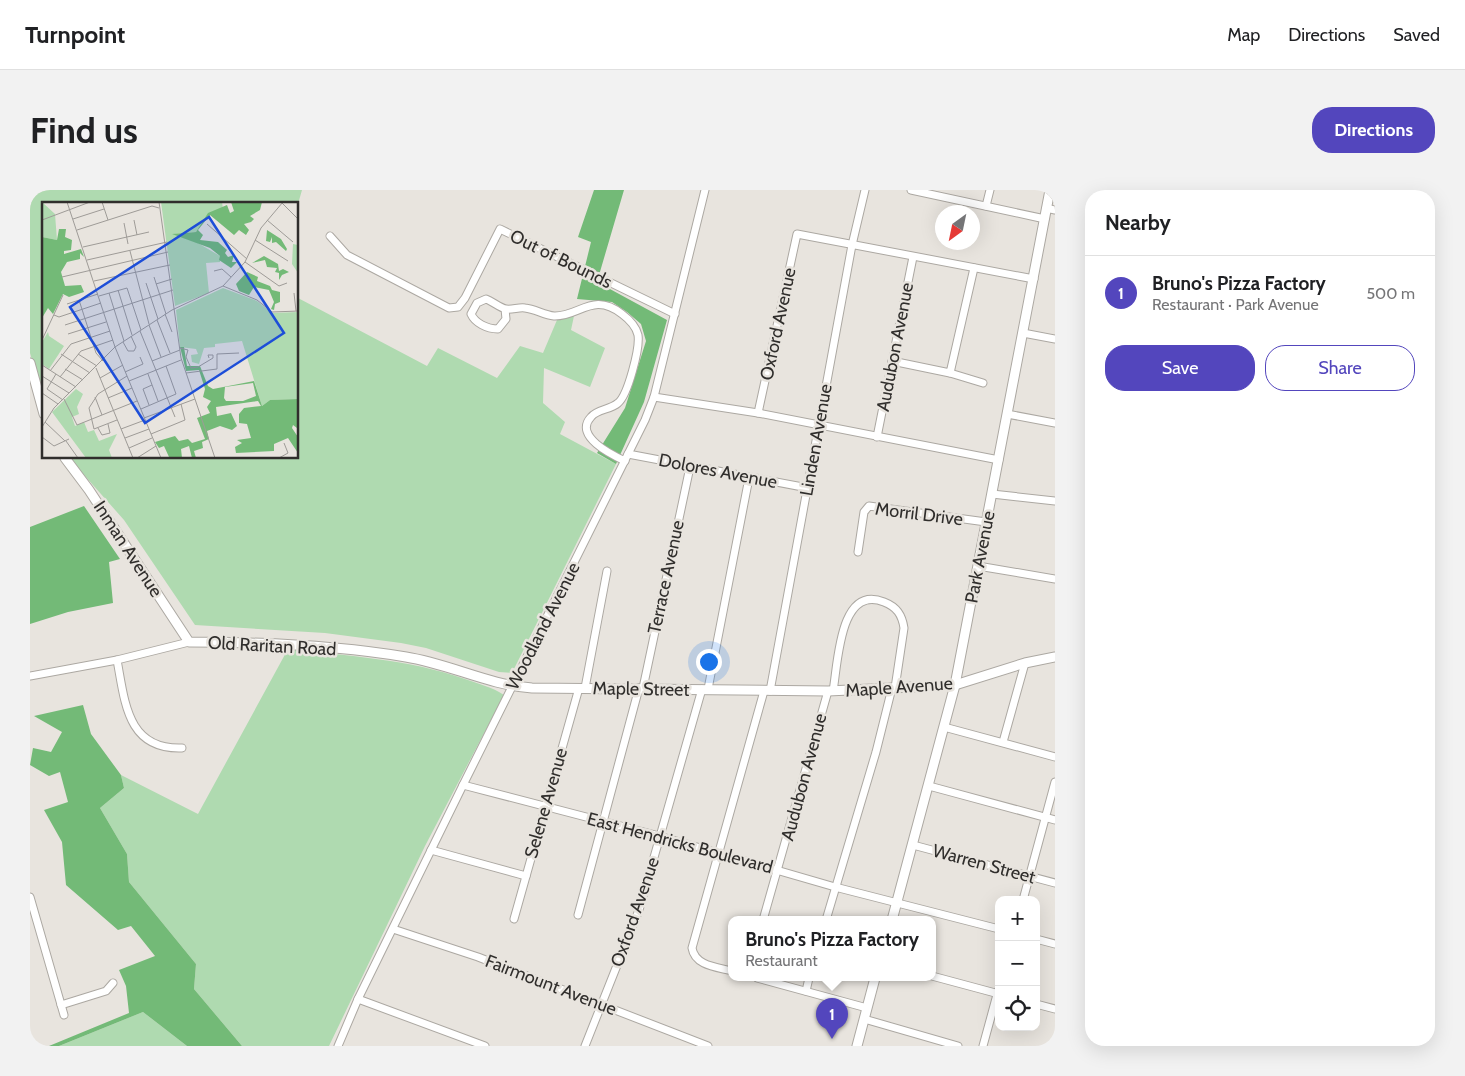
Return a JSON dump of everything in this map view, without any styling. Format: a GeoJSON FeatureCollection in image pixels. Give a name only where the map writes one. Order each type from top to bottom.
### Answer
{"type":"FeatureCollection","features":[{"type":"Feature","properties":{"kind":"main road","name":"Park Avenue"},"geometry":{"type":"LineString","coordinates":[[893,916],[955,685],[1044,219],[1051,209],[1050,190]]}},
{"type":"Feature","properties":{"kind":"main road"},"geometry":{"type":"LineString","coordinates":[[30,363],[42,407]]}},
{"type":"Feature","properties":{"kind":"main road","name":"Inman Avenue"},"geometry":{"type":"LineString","coordinates":[[66,459],[89,490],[189,642]]}},
{"type":"Feature","properties":{"kind":"main road","name":"Old Raritan Road"},"geometry":{"type":"LineString","coordinates":[[189,642],[288,644],[406,657],[513,686]]}},
{"type":"Feature","properties":{"kind":"main road","name":"Maple Avenue"},"geometry":{"type":"LineString","coordinates":[[767,690],[831,691],[955,685],[1025,663],[1055,657]]}},
{"type":"Feature","properties":{"kind":"main road","name":"Maple Street"},"geometry":{"type":"LineString","coordinates":[[513,686],[767,690]]}},
{"type":"Feature","properties":{"kind":"main road"},"geometry":{"type":"LineString","coordinates":[[857,1046],[874,981]]}},
{"type":"Feature","properties":{"kind":"street","name":"Woodland Avenue"},"geometry":{"type":"LineString","coordinates":[[338,1046],[358,999],[627,457],[654,397],[705,190]]}},
{"type":"Feature","properties":{"kind":"street","name":"Linden Avenue"},"geometry":{"type":"LineString","coordinates":[[728,970],[701,962],[694,956],[692,948],[718,853],[767,690],[808,488],[852,245],[865,190]]}},
{"type":"Feature","properties":{"kind":"street"},"geometry":{"type":"LineString","coordinates":[[910,190],[927,192],[1044,219]]}},
{"type":"Feature","properties":{"kind":"street"},"geometry":{"type":"LineString","coordinates":[[986,206],[990,190]]}},
{"type":"Feature","properties":{"kind":"street","name":"Out of Bounds"},"geometry":{"type":"LineString","coordinates":[[330,236],[347,255],[449,308],[458,307],[465,298],[500,229],[675,314]]}},
{"type":"Feature","properties":{"kind":"street","name":"Oxford Avenue"},"geometry":{"type":"LineString","coordinates":[[758,414],[797,234],[852,245]]}},
{"type":"Feature","properties":{"kind":"street"},"geometry":{"type":"LineString","coordinates":[[852,245],[1034,279]]}},
{"type":"Feature","properties":{"kind":"street","name":"Audubon Avenue"},"geometry":{"type":"LineString","coordinates":[[877,437],[913,257]]}},
{"type":"Feature","properties":{"kind":"street"},"geometry":{"type":"LineString","coordinates":[[950,374],[974,268]]}},
{"type":"Feature","properties":{"kind":"street"},"geometry":{"type":"LineString","coordinates":[[482,300],[491,301],[505,309],[506,319],[498,329],[491,329],[481,324],[474,320],[471,314],[475,305],[482,300]]}},
{"type":"Feature","properties":{"kind":"street","name":"Dolores Avenue"},"geometry":{"type":"LineString","coordinates":[[505,309],[524,308],[558,316],[593,304],[611,308],[632,322],[636,328],[639,343],[622,397],[616,405],[593,414],[587,425],[588,434],[596,444],[627,457],[808,488]]}},
{"type":"Feature","properties":{"kind":"street"},"geometry":{"type":"LineString","coordinates":[[1023,333],[1055,339]]}},
{"type":"Feature","properties":{"kind":"street"},"geometry":{"type":"LineString","coordinates":[[892,361],[983,383]]}},
{"type":"Feature","properties":{"kind":"street"},"geometry":{"type":"LineString","coordinates":[[654,397],[758,414],[999,460]]}},
{"type":"Feature","properties":{"kind":"street"},"geometry":{"type":"LineString","coordinates":[[1007,414],[1055,423]]}},
{"type":"Feature","properties":{"kind":"street","name":"Terrace Avenue"},"geometry":{"type":"LineString","coordinates":[[578,915],[641,688],[690,467]]}},
{"type":"Feature","properties":{"kind":"street","name":"Oxford Avenue"},"geometry":{"type":"LineString","coordinates":[[585,1046],[639,910],[659,836],[705,689],[749,478]]}},
{"type":"Feature","properties":{"kind":"street"},"geometry":{"type":"LineString","coordinates":[[992,494],[1055,501]]}},
{"type":"Feature","properties":{"kind":"street","name":"Morril Drive"},"geometry":{"type":"LineString","coordinates":[[858,552],[864,512],[869,506],[986,522]]}},
{"type":"Feature","properties":{"kind":"street"},"geometry":{"type":"LineString","coordinates":[[978,566],[1055,579]]}},
{"type":"Feature","properties":{"kind":"street","name":"Selene Avenue"},"geometry":{"type":"LineString","coordinates":[[514,919],[545,807],[582,688],[607,571]]}},
{"type":"Feature","properties":{"kind":"street","name":"Audubon Avenue"},"geometry":{"type":"LineString","coordinates":[[765,916],[831,691],[846,618],[858,604],[873,600],[881,601],[896,608],[903,619],[904,628],[894,688],[827,916]]}},
{"type":"Feature","properties":{"kind":"street","name":"Old Raritan Road"},"geometry":{"type":"LineString","coordinates":[[30,676],[117,660],[189,642]]}},
{"type":"Feature","properties":{"kind":"street"},"geometry":{"type":"LineString","coordinates":[[117,660],[128,714],[135,728],[148,740],[159,746],[170,749],[182,748]]}},
{"type":"Feature","properties":{"kind":"street"},"geometry":{"type":"LineString","coordinates":[[1003,742],[1025,663]]}},
{"type":"Feature","properties":{"kind":"street"},"geometry":{"type":"LineString","coordinates":[[944,727],[1055,756]]}},
{"type":"Feature","properties":{"kind":"street"},"geometry":{"type":"LineString","coordinates":[[1024,896],[1055,782]]}},
{"type":"Feature","properties":{"kind":"street","name":"East Hendricks Boulevard"},"geometry":{"type":"LineString","coordinates":[[463,785],[659,836],[897,904],[995,928]]}},
{"type":"Feature","properties":{"kind":"street"},"geometry":{"type":"LineString","coordinates":[[929,786],[1055,820]]}},
{"type":"Feature","properties":{"kind":"street","name":"Warren Street"},"geometry":{"type":"LineString","coordinates":[[912,845],[1055,882]]}},
{"type":"Feature","properties":{"kind":"street"},"geometry":{"type":"LineString","coordinates":[[431,850],[526,876]]}},
{"type":"Feature","properties":{"kind":"street"},"geometry":{"type":"LineString","coordinates":[[30,897],[64,1015]]}},
{"type":"Feature","properties":{"kind":"street","name":"Fairmount Avenue"},"geometry":{"type":"LineString","coordinates":[[393,929],[478,957],[708,1046]]}},
{"type":"Feature","properties":{"kind":"street"},"geometry":{"type":"LineString","coordinates":[[1040,940],[1055,944]]}},
{"type":"Feature","properties":{"kind":"street"},"geometry":{"type":"LineString","coordinates":[[936,977],[995,991]]}},
{"type":"Feature","properties":{"kind":"street"},"geometry":{"type":"LineString","coordinates":[[768,981],[867,1008]]}},
{"type":"Feature","properties":{"kind":"street"},"geometry":{"type":"LineString","coordinates":[[806,991],[809,981]]}},
{"type":"Feature","properties":{"kind":"street"},"geometry":{"type":"LineString","coordinates":[[61,1005],[106,991],[113,983]]}},
{"type":"Feature","properties":{"kind":"street"},"geometry":{"type":"LineString","coordinates":[[358,999],[485,1046]]}},
{"type":"Feature","properties":{"kind":"street"},"geometry":{"type":"LineString","coordinates":[[984,1046],[995,1004]]}},
{"type":"Feature","properties":{"kind":"street"},"geometry":{"type":"LineString","coordinates":[[1040,1005],[1055,1009]]}},
{"type":"Feature","properties":{"kind":"street"},"geometry":{"type":"LineString","coordinates":[[864,1019],[958,1046]]}},
{"type":"Feature","properties":{"kind":"green space"},"geometry":{"type":"Polygon","coordinates":[[[30,190],[302,190],[299,202],[42,202],[42,394],[30,353],[30,190]]]}},
{"type":"Feature","properties":{"kind":"green space"},"geometry":{"type":"Polygon","coordinates":[[[594,190],[624,190],[597,282],[667,320],[644,402],[616,464],[597,453],[625,408],[646,341],[641,324],[612,302],[577,299],[591,242],[578,237],[594,190]]]}},
{"type":"Feature","properties":{"kind":"green space"},"geometry":{"type":"Polygon","coordinates":[[[299,299],[427,366],[438,348],[497,378],[520,346],[543,353],[557,320],[574,316],[571,330],[605,348],[590,387],[544,368],[543,403],[565,422],[560,434],[616,464],[512,673],[499,672],[426,648],[401,643],[325,633],[195,625],[124,520],[70,459],[299,459],[299,299]]]}},
{"type":"Feature","properties":{"kind":"green space"},"geometry":{"type":"Polygon","coordinates":[[[84,506],[120,559],[109,562],[113,603],[68,612],[30,624],[30,527],[84,506]]]}},
{"type":"Feature","properties":{"kind":"green space"},"geometry":{"type":"Polygon","coordinates":[[[288,649],[378,659],[422,667],[480,684],[504,695],[425,846],[329,1046],[242,1046],[194,989],[196,964],[129,882],[127,854],[100,808],[124,788],[121,775],[198,814],[288,649]]]}},
{"type":"Feature","properties":{"kind":"green space"},"geometry":{"type":"Polygon","coordinates":[[[83,705],[91,734],[121,775],[124,788],[100,808],[127,854],[129,882],[196,964],[194,989],[242,1046],[187,1046],[143,1012],[59,1046],[49,1046],[129,1013],[126,986],[119,970],[155,956],[131,926],[118,930],[66,885],[62,842],[44,810],[68,802],[60,772],[49,776],[30,765],[33,748],[51,752],[62,732],[34,716],[83,705]]]}},
{"type":"Feature","properties":{"kind":"green space"},"geometry":{"type":"Polygon","coordinates":[[[143,1012],[187,1046],[59,1046],[143,1012]]]}},
{"type":"Feature","properties":{"kind":"place","name":"Bruno's Pizza Factory"},"geometry":{"type":"Point","coordinates":[832,1039]}}]}
